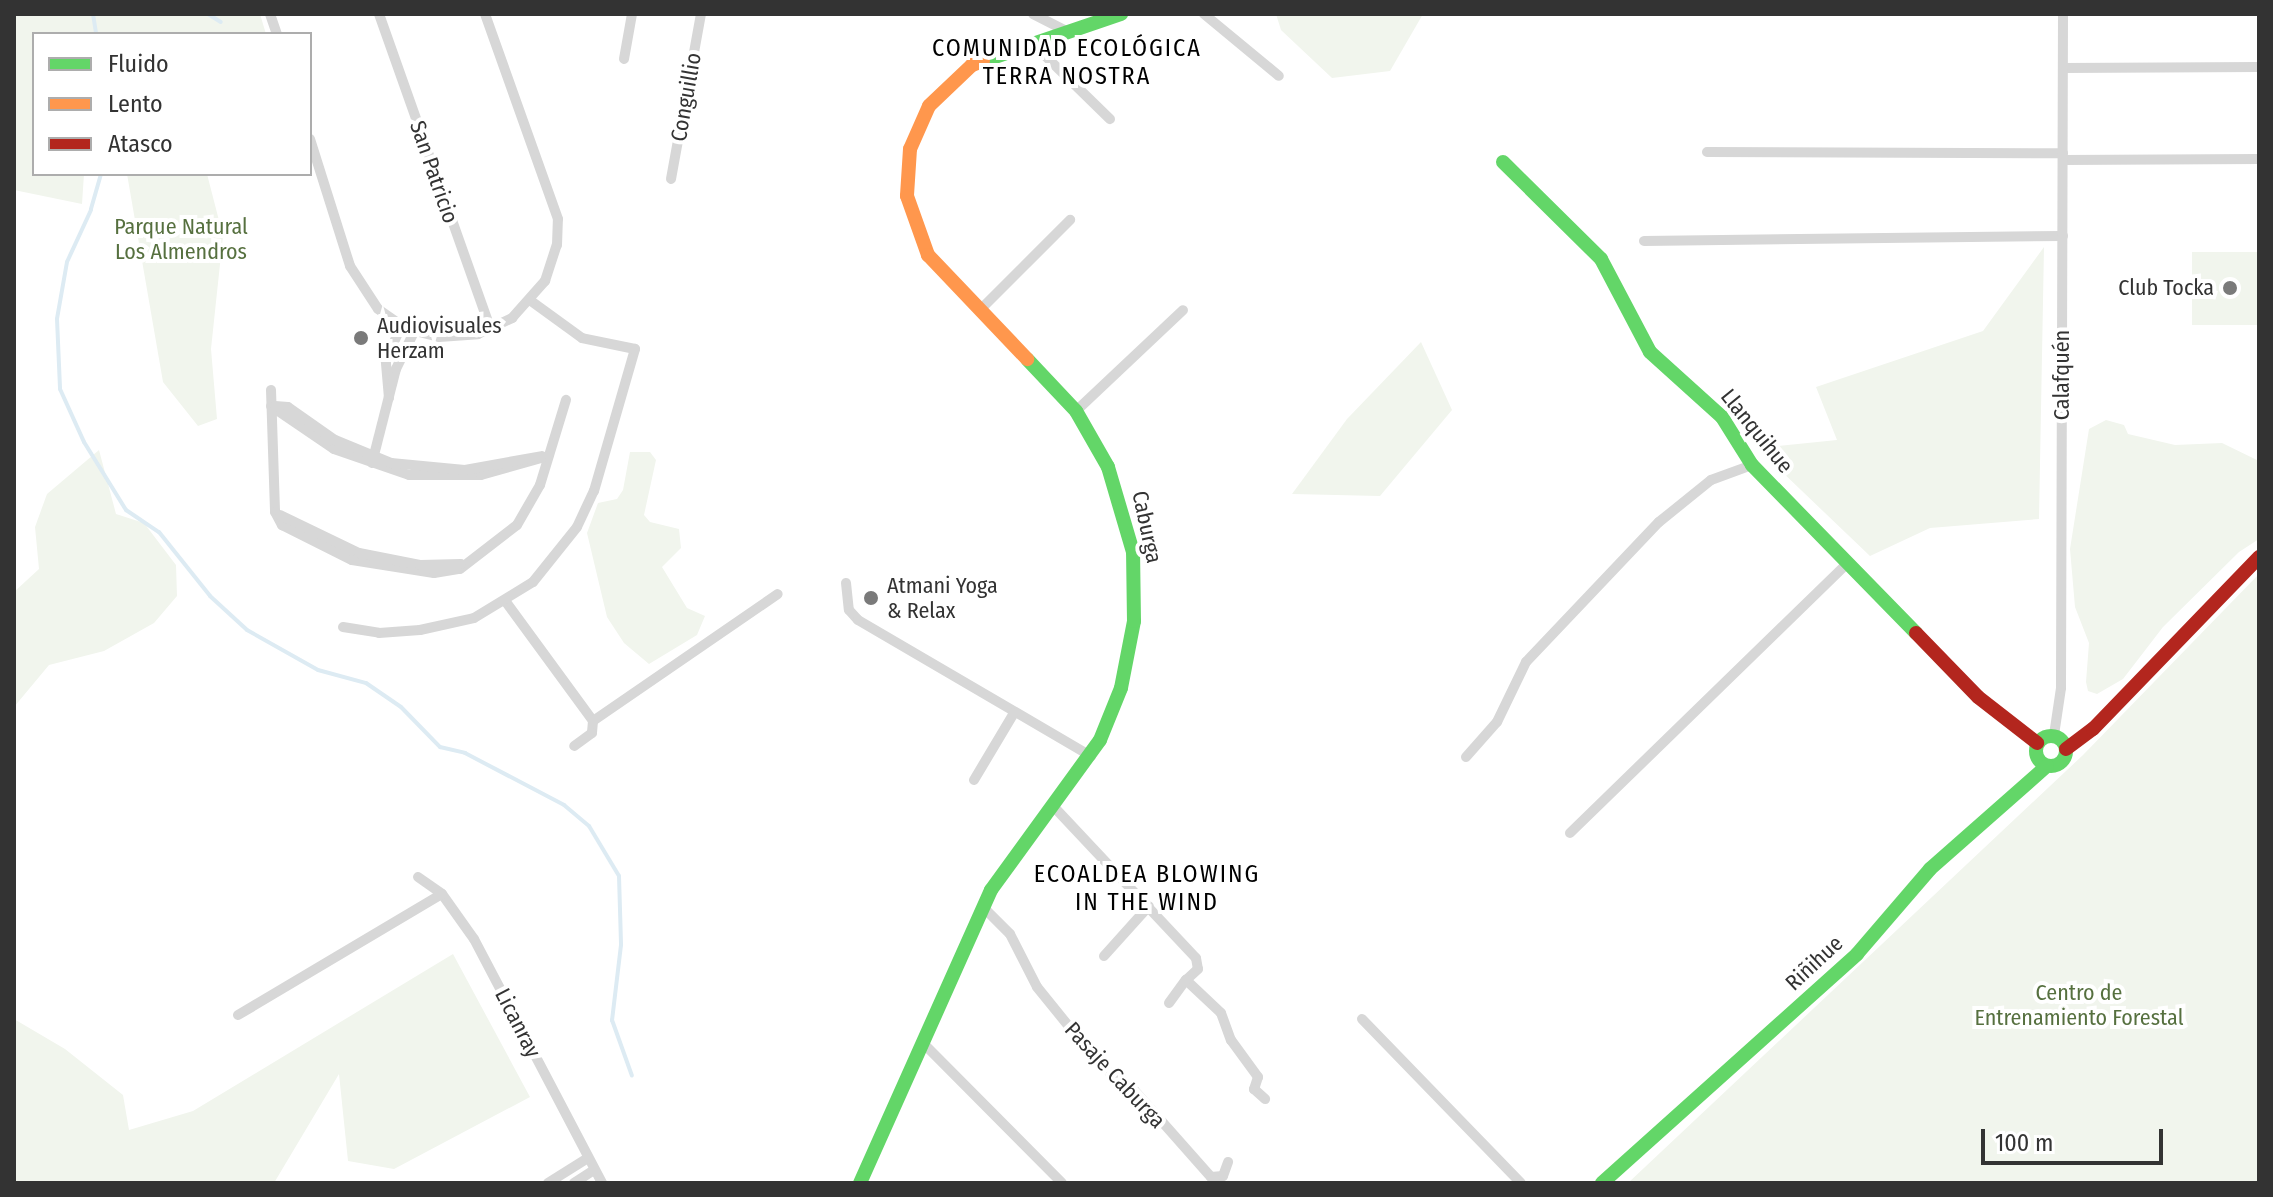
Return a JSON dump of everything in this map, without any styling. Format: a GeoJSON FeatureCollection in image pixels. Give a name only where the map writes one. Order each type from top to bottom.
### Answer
{"type":"FeatureCollection","features":[{"type":"Feature","properties":{"kind":"street","name":"San Patricio"},"geometry":{"type":"LineString","coordinates":[[379,14],[491,330]]}},
{"type":"Feature","properties":{"kind":"street"},"geometry":{"type":"LineString","coordinates":[[312,145],[360,287],[401,326],[414,332],[452,338],[491,330],[531,301],[555,257],[558,219],[485,14]]}},
{"type":"Feature","properties":{"kind":"street"},"geometry":{"type":"LineString","coordinates":[[624,59],[632,14]]}},
{"type":"Feature","properties":{"kind":"street","name":"Conguillio"},"geometry":{"type":"LineString","coordinates":[[671,179],[701,14]]}},
{"type":"Feature","properties":{"kind":"street"},"geometry":{"type":"LineString","coordinates":[[1033,14],[1068,32]]}},
{"type":"Feature","properties":{"kind":"street","name":"Caburga"},"geometry":{"type":"LineString","coordinates":[[860,1183],[983,907],[1002,874],[1055,808],[1091,756],[1127,666],[1135,575],[1116,487],[1076,411],[979,311],[920,241],[907,196],[910,149],[921,120],[949,83],[972,65],[1121,14]]}},
{"type":"Feature","properties":{"kind":"street"},"geometry":{"type":"LineString","coordinates":[[1204,14],[1279,76]]}},
{"type":"Feature","properties":{"kind":"street","name":"Calafquén"},"geometry":{"type":"LineString","coordinates":[[2054,735],[2061,688],[2063,14]]}},
{"type":"Feature","properties":{"kind":"street"},"geometry":{"type":"LineString","coordinates":[[1032,43],[1110,119]]}},
{"type":"Feature","properties":{"kind":"street"},"geometry":{"type":"LineString","coordinates":[[2063,68],[2259,67]]}},
{"type":"Feature","properties":{"kind":"street"},"geometry":{"type":"LineString","coordinates":[[1707,152],[2259,159]]}},
{"type":"Feature","properties":{"kind":"street","name":"Llanquihue"},"geometry":{"type":"LineString","coordinates":[[1503,162],[1601,259],[1650,352],[1722,417],[1752,465],[1978,697],[2037,743]]}},
{"type":"Feature","properties":{"kind":"street"},"geometry":{"type":"LineString","coordinates":[[979,311],[1070,220]]}},
{"type":"Feature","properties":{"kind":"street"},"geometry":{"type":"LineString","coordinates":[[1644,241],[2063,236]]}},
{"type":"Feature","properties":{"kind":"street"},"geometry":{"type":"LineString","coordinates":[[343,627],[379,633],[439,628],[506,602],[545,571],[577,527],[594,491],[635,349],[582,338],[531,301]]}},
{"type":"Feature","properties":{"kind":"street"},"geometry":{"type":"LineString","coordinates":[[1076,411],[1183,310]]}},
{"type":"Feature","properties":{"kind":"street"},"geometry":{"type":"LineString","coordinates":[[390,400],[384,388],[386,360],[401,326]]}},
{"type":"Feature","properties":{"kind":"street"},"geometry":{"type":"LineString","coordinates":[[372,461],[396,369],[414,332]]}},
{"type":"Feature","properties":{"kind":"street"},"geometry":{"type":"LineString","coordinates":[[271,390],[275,512],[289,531],[352,560],[434,573],[469,563],[517,525],[533,499],[566,400]]}},
{"type":"Feature","properties":{"kind":"street"},"geometry":{"type":"LineString","coordinates":[[271,406],[288,407],[372,461],[465,470],[548,456]]}},
{"type":"Feature","properties":{"kind":"street"},"geometry":{"type":"LineString","coordinates":[[1466,757],[1497,722],[1526,662],[1659,522],[1711,480],[1752,465]]}},
{"type":"Feature","properties":{"kind":"street","name":"Riñihue"},"geometry":{"type":"LineString","coordinates":[[1602,1183],[1857,954],[1930,869],[2047,766],[2061,762],[2066,749],[2093,729],[2259,557]]}},
{"type":"Feature","properties":{"kind":"street"},"geometry":{"type":"LineString","coordinates":[[1570,833],[1848,563]]}},
{"type":"Feature","properties":{"kind":"street"},"geometry":{"type":"LineString","coordinates":[[846,583],[849,610],[858,620],[1091,756]]}},
{"type":"Feature","properties":{"kind":"street"},"geometry":{"type":"LineString","coordinates":[[593,721],[778,594]]}},
{"type":"Feature","properties":{"kind":"street"},"geometry":{"type":"LineString","coordinates":[[506,602],[593,721],[592,733],[574,746]]}},
{"type":"Feature","properties":{"kind":"street"},"geometry":{"type":"LineString","coordinates":[[974,780],[1014,713]]}},
{"type":"Feature","properties":{"kind":"street"},"geometry":{"type":"LineString","coordinates":[[2047,766],[2037,757],[2037,743],[2054,735],[2066,749]]}},
{"type":"Feature","properties":{"kind":"street"},"geometry":{"type":"LineString","coordinates":[[1055,808],[1196,958],[1198,969],[1169,1003]]}},
{"type":"Feature","properties":{"kind":"street","name":"Licanray"},"geometry":{"type":"LineString","coordinates":[[418,877],[442,894],[474,939],[602,1183]]}},
{"type":"Feature","properties":{"kind":"street"},"geometry":{"type":"LineString","coordinates":[[238,1015],[442,894]]}},
{"type":"Feature","properties":{"kind":"street"},"geometry":{"type":"LineString","coordinates":[[1104,956],[1149,906]]}},
{"type":"Feature","properties":{"kind":"street","name":"Pasaje Caburga"},"geometry":{"type":"LineString","coordinates":[[983,907],[1010,934],[1037,987],[1101,1066],[1134,1090],[1211,1177],[1223,1176],[1228,1162]]}},
{"type":"Feature","properties":{"kind":"street"},"geometry":{"type":"LineString","coordinates":[[1186,980],[1221,1013],[1231,1040],[1258,1077],[1254,1089],[1265,1099]]}},
{"type":"Feature","properties":{"kind":"street"},"geometry":{"type":"LineString","coordinates":[[1362,1019],[1521,1183]]}},
{"type":"Feature","properties":{"kind":"street"},"geometry":{"type":"LineString","coordinates":[[923,1043],[1062,1183]]}},
{"type":"Feature","properties":{"kind":"street"},"geometry":{"type":"LineString","coordinates":[[548,1183],[588,1158]]}},
{"type":"Feature","properties":{"kind":"street"},"geometry":{"type":"LineString","coordinates":[[574,1183],[594,1170]]}},
{"type":"Feature","properties":{"kind":"green space"},"geometry":{"type":"Polygon","coordinates":[[[14,14],[260,14],[265,32],[32,32],[32,176],[84,176],[82,204],[14,190],[14,14]]]}},
{"type":"Feature","properties":{"kind":"green space"},"geometry":{"type":"Polygon","coordinates":[[[1276,14],[1423,14],[1390,71],[1332,78],[1281,30],[1276,14]]]}},
{"type":"Feature","properties":{"kind":"green space","name":"Parque Natural Los Almendros"},"geometry":{"type":"Polygon","coordinates":[[[127,176],[208,176],[223,236],[211,349],[217,419],[198,426],[163,382],[127,176]]]}},
{"type":"Feature","properties":{"kind":"green space"},"geometry":{"type":"Polygon","coordinates":[[[2044,247],[2039,519],[1930,528],[1870,556],[1757,448],[1837,440],[1816,387],[1983,331],[2044,247]]]}},
{"type":"Feature","properties":{"kind":"green space"},"geometry":{"type":"Polygon","coordinates":[[[2192,252],[2259,252],[2259,325],[2192,325],[2192,252]]]}},
{"type":"Feature","properties":{"kind":"green space"},"geometry":{"type":"Polygon","coordinates":[[[1421,342],[1452,410],[1380,496],[1292,494],[1347,419],[1421,342]]]}},
{"type":"Feature","properties":{"kind":"green space"},"geometry":{"type":"Polygon","coordinates":[[[2106,420],[2124,425],[2128,434],[2175,445],[2222,443],[2259,461],[2259,539],[2239,552],[2163,627],[2123,679],[2097,694],[2088,691],[2086,682],[2089,643],[2075,607],[2070,549],[2089,429],[2106,420]]]}},
{"type":"Feature","properties":{"kind":"green space"},"geometry":{"type":"Polygon","coordinates":[[[99,450],[116,514],[144,523],[176,565],[177,596],[154,623],[104,651],[49,665],[14,707],[14,592],[39,569],[35,527],[47,494],[99,450]]]}},
{"type":"Feature","properties":{"kind":"green space"},"geometry":{"type":"Polygon","coordinates":[[[630,452],[650,452],[656,460],[644,515],[650,522],[679,529],[681,548],[662,567],[687,608],[705,616],[697,635],[649,664],[624,643],[607,617],[587,533],[598,503],[617,499],[623,490],[630,452]]]}},
{"type":"Feature","properties":{"kind":"green space","name":"Centro de Entrenamiento Forestal"},"geometry":{"type":"Polygon","coordinates":[[[2259,574],[2259,1183],[1628,1183],[2083,755],[2259,574]]]}},
{"type":"Feature","properties":{"kind":"green space"},"geometry":{"type":"Polygon","coordinates":[[[453,954],[530,1097],[394,1169],[348,1161],[339,1074],[274,1183],[14,1183],[14,1019],[65,1049],[123,1095],[129,1130],[193,1111],[453,954]]]}},
{"type":"Feature","properties":{"kind":"waterway"},"geometry":{"type":"LineString","coordinates":[[93,14],[96,32]]}},
{"type":"Feature","properties":{"kind":"waterway"},"geometry":{"type":"LineString","coordinates":[[208,14],[221,22]]}},
{"type":"Feature","properties":{"kind":"waterway"},"geometry":{"type":"LineString","coordinates":[[100,176],[91,210],[67,262],[57,319],[60,389],[84,442],[126,510],[159,532],[210,596],[247,630],[318,670],[366,683],[401,707],[440,747],[465,753],[564,805],[589,826],[619,876],[621,945],[612,1020],[632,1076]]}},
{"type":"Feature","properties":{"kind":"traffic: fast"},"geometry":{"type":"LineString","coordinates":[[983,61],[1121,14]]}},
{"type":"Feature","properties":{"kind":"traffic: fast"},"geometry":{"type":"LineString","coordinates":[[1503,162],[1601,259],[1650,352],[1722,417],[1752,465],[1916,633]]}},
{"type":"Feature","properties":{"kind":"traffic: fast"},"geometry":{"type":"LineString","coordinates":[[860,1183],[991,890],[1100,740],[1121,688],[1134,621],[1133,552],[1108,467],[1076,411],[1027,359]]}},
{"type":"Feature","properties":{"kind":"traffic: fast"},"geometry":{"type":"LineString","coordinates":[[2051,736],[2062,740],[2066,751],[2062,762],[2051,766],[2040,762],[2036,751],[2040,740],[2051,736]]}},
{"type":"Feature","properties":{"kind":"traffic: fast"},"geometry":{"type":"LineString","coordinates":[[1602,1183],[1857,954],[1930,869],[2047,766]]}},
{"type":"Feature","properties":{"kind":"traffic: slow"},"geometry":{"type":"LineString","coordinates":[[983,61],[972,65],[929,106],[910,149],[907,196],[928,255],[1027,359]]}},
{"type":"Feature","properties":{"kind":"traffic: jam"},"geometry":{"type":"LineString","coordinates":[[2066,749],[2093,729],[2259,557]]}},
{"type":"Feature","properties":{"kind":"traffic: jam"},"geometry":{"type":"LineString","coordinates":[[1916,633],[1978,697],[2037,743]]}},
{"type":"Feature","properties":{"kind":"place","name":"Club Tocka"},"geometry":{"type":"Point","coordinates":[2230,288]}},
{"type":"Feature","properties":{"kind":"place","name":"Audiovisuales Herzam"},"geometry":{"type":"Point","coordinates":[361,338]}},
{"type":"Feature","properties":{"kind":"place","name":"Atmani Yoga & Relax"},"geometry":{"type":"Point","coordinates":[871,598]}},
{"type":"Feature","properties":{"kind":"district","name":"COMUNIDAD ECOLÓGICA TERRA NOSTRA"},"geometry":{"type":"Point","coordinates":[1067,63]}},
{"type":"Feature","properties":{"kind":"district","name":"ECOALDEA BLOWING IN THE WIND"},"geometry":{"type":"Point","coordinates":[1147,889]}}]}
